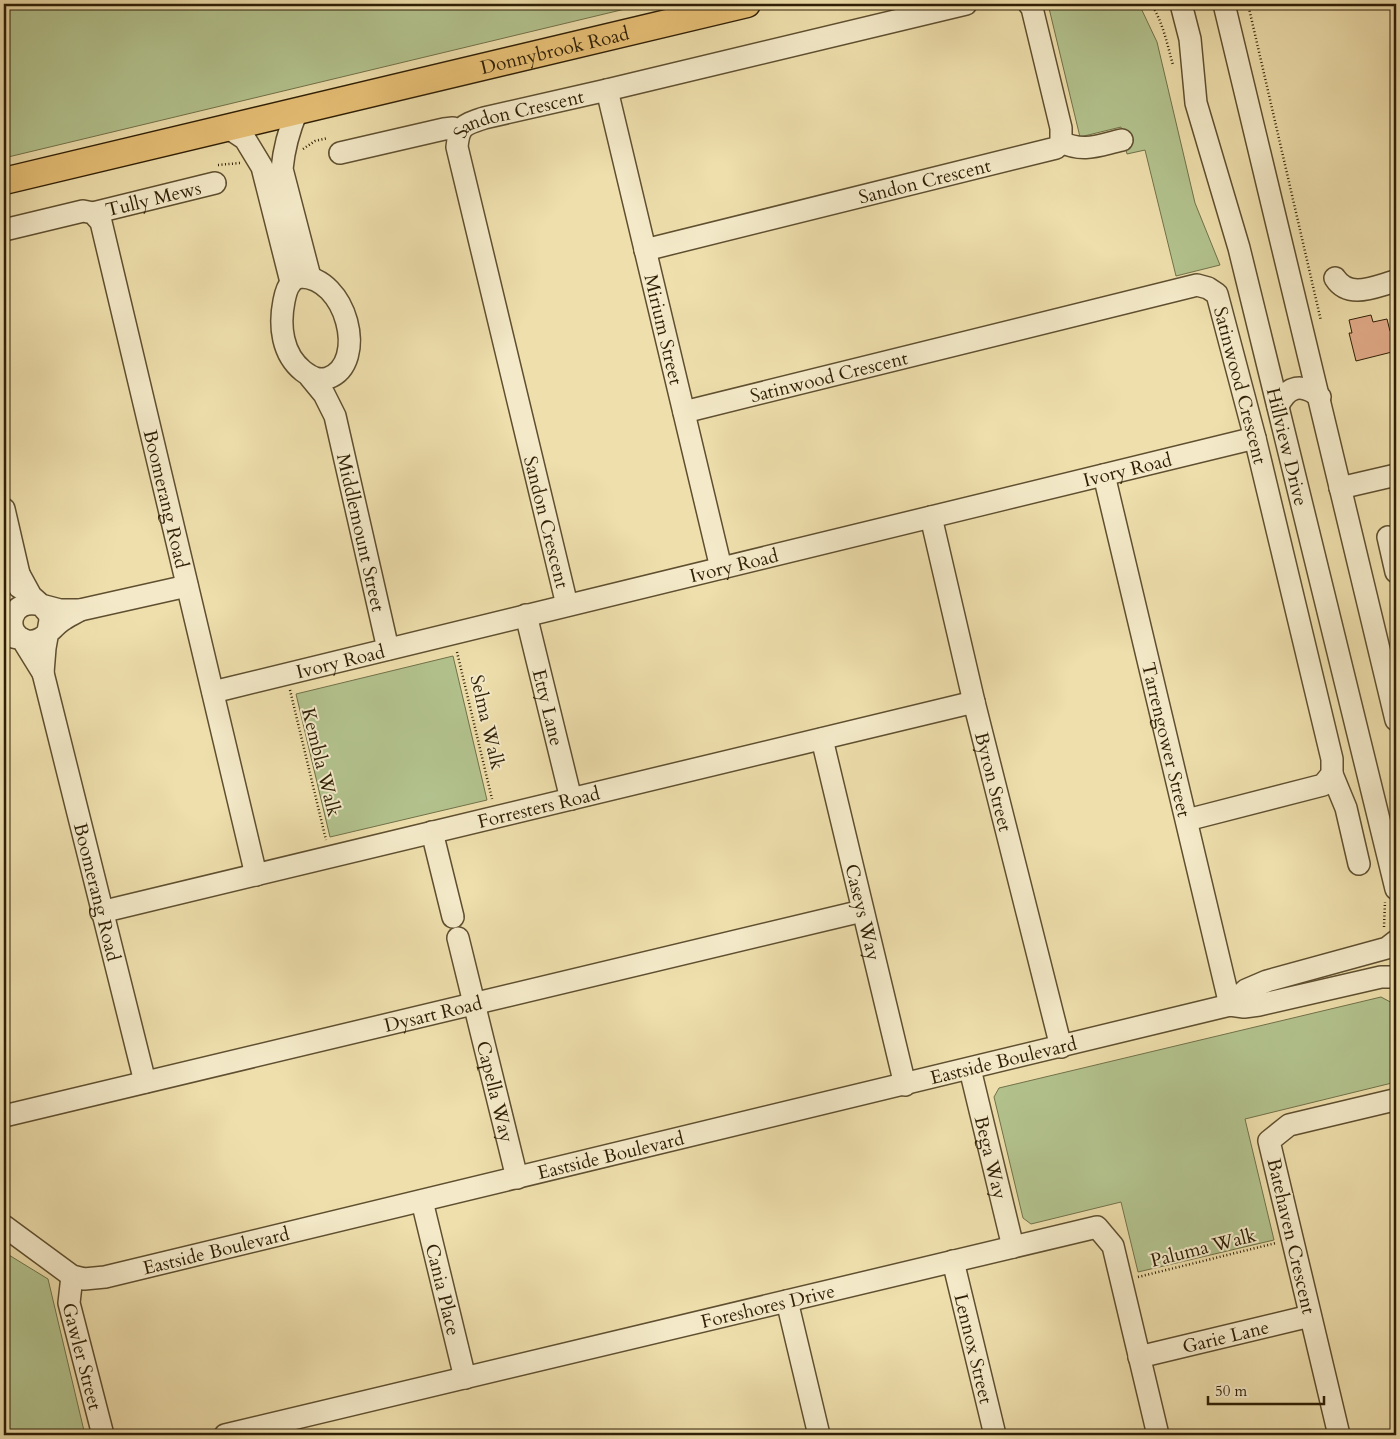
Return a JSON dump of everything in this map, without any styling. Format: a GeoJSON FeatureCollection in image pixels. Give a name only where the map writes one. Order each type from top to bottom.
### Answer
{"type":"FeatureCollection","features":[{"type":"Feature","properties":{"kind":"main road","name":"Donnybrook Road"},"geometry":{"type":"LineString","coordinates":[[4,181],[746,4]]}},
{"type":"Feature","properties":{"kind":"main road","name":"Donnybrook Road"},"geometry":{"type":"LineString","coordinates":[[175,140],[203,123],[329,92],[363,96]]}},
{"type":"Feature","properties":{"kind":"street","name":"Sandon Crescent"},"geometry":{"type":"LineString","coordinates":[[567,605],[457,146],[458,131],[465,124],[484,118],[966,4]]}},
{"type":"Feature","properties":{"kind":"street"},"geometry":{"type":"LineString","coordinates":[[1029,4],[1032,8],[1061,128],[1061,142],[1073,148],[1089,148],[1122,140]]}},
{"type":"Feature","properties":{"kind":"street"},"geometry":{"type":"LineString","coordinates":[[1165,4],[1181,41],[1196,103]]}},
{"type":"Feature","properties":{"kind":"street","name":"Hillview Drive"},"geometry":{"type":"LineString","coordinates":[[1181,4],[1190,40],[1196,103],[1239,248],[1396,889]]}},
{"type":"Feature","properties":{"kind":"street"},"geometry":{"type":"LineString","coordinates":[[1224,4],[1320,397],[1341,495],[1396,720]]}},
{"type":"Feature","properties":{"kind":"street","name":"Mirium Street"},"geometry":{"type":"LineString","coordinates":[[607,90],[721,568]]}},
{"type":"Feature","properties":{"kind":"street"},"geometry":{"type":"LineString","coordinates":[[297,111],[289,129],[283,153],[282,169],[300,279],[281,314],[281,326],[289,352],[297,366],[310,377],[318,379],[328,378],[335,374],[342,366],[349,343],[349,329],[338,300],[328,288],[300,279]]}},
{"type":"Feature","properties":{"kind":"street"},"geometry":{"type":"LineString","coordinates":[[227,128],[245,139],[262,167],[300,279]]}},
{"type":"Feature","properties":{"kind":"street"},"geometry":{"type":"LineString","coordinates":[[340,154],[444,129],[453,128],[458,131]]}},
{"type":"Feature","properties":{"kind":"street","name":"Sandon Crescent"},"geometry":{"type":"LineString","coordinates":[[645,250],[1047,151],[1056,148],[1061,142]]}},
{"type":"Feature","properties":{"kind":"street","name":"Tully Mews"},"geometry":{"type":"LineString","coordinates":[[93,213],[215,183]]}},
{"type":"Feature","properties":{"kind":"street"},"geometry":{"type":"LineString","coordinates":[[4,230],[83,211],[93,213]]}},
{"type":"Feature","properties":{"kind":"street","name":"Boomerang Road"},"geometry":{"type":"LineString","coordinates":[[93,213],[101,222],[256,875]]}},
{"type":"Feature","properties":{"kind":"street"},"geometry":{"type":"LineString","coordinates":[[1335,278],[1345,289],[1353,291],[1396,281]]}},
{"type":"Feature","properties":{"kind":"street","name":"Satinwood Crescent"},"geometry":{"type":"LineString","coordinates":[[684,412],[1197,285],[1208,288],[1217,294],[1255,438],[1332,758],[1332,774],[1346,808],[1360,864]]}},
{"type":"Feature","properties":{"kind":"street","name":"Middlemount Street"},"geometry":{"type":"LineString","coordinates":[[342,366],[335,390],[335,416],[388,649]]}},
{"type":"Feature","properties":{"kind":"street","name":"Middlemount Street"},"geometry":{"type":"LineString","coordinates":[[310,377],[324,394],[335,416]]}},
{"type":"Feature","properties":{"kind":"street"},"geometry":{"type":"LineString","coordinates":[[1278,406],[1288,391],[1300,387],[1310,389],[1320,397]]}},
{"type":"Feature","properties":{"kind":"street","name":"Ivory Road"},"geometry":{"type":"LineString","coordinates":[[212,692],[1255,438]]}},
{"type":"Feature","properties":{"kind":"street","name":"Tarrengower Street"},"geometry":{"type":"LineString","coordinates":[[1104,475],[1230,1005]]}},
{"type":"Feature","properties":{"kind":"street"},"geometry":{"type":"LineString","coordinates":[[1341,495],[1396,475]]}},
{"type":"Feature","properties":{"kind":"street"},"geometry":{"type":"LineString","coordinates":[[1341,495],[1396,489]]}},
{"type":"Feature","properties":{"kind":"street"},"geometry":{"type":"LineString","coordinates":[[4,509],[19,574],[19,599],[9,618]]}},
{"type":"Feature","properties":{"kind":"street","name":"Byron Street"},"geometry":{"type":"LineString","coordinates":[[931,517],[974,702],[1061,1047]]}},
{"type":"Feature","properties":{"kind":"street"},"geometry":{"type":"LineString","coordinates":[[1388,537],[1396,572]]}},
{"type":"Feature","properties":{"kind":"street"},"geometry":{"type":"LineString","coordinates":[[19,574],[31,596],[49,614],[50,620],[43,673]]}},
{"type":"Feature","properties":{"kind":"street"},"geometry":{"type":"LineString","coordinates":[[9,618],[22,605],[35,603],[60,610],[80,610],[187,586]]}},
{"type":"Feature","properties":{"kind":"street"},"geometry":{"type":"LineString","coordinates":[[13,637],[31,641],[38,640],[62,620],[80,610]]}},
{"type":"Feature","properties":{"kind":"street","name":"Etty Lane"},"geometry":{"type":"LineString","coordinates":[[526,615],[570,799]]}},
{"type":"Feature","properties":{"kind":"street"},"geometry":{"type":"LineString","coordinates":[[9,618],[12,620],[12,627],[15,633],[13,637]]}},
{"type":"Feature","properties":{"kind":"street"},"geometry":{"type":"LineString","coordinates":[[13,637],[43,673]]}},
{"type":"Feature","properties":{"kind":"street","name":"Boomerang Road"},"geometry":{"type":"LineString","coordinates":[[43,673],[145,1082]]}},
{"type":"Feature","properties":{"kind":"street","name":"Forresters Road"},"geometry":{"type":"LineString","coordinates":[[102,912],[974,702]]}},
{"type":"Feature","properties":{"kind":"street","name":"Caseys Way"},"geometry":{"type":"LineString","coordinates":[[822,739],[904,1085]]}},
{"type":"Feature","properties":{"kind":"street"},"geometry":{"type":"LineString","coordinates":[[1187,820],[1323,785],[1332,774]]}},
{"type":"Feature","properties":{"kind":"street"},"geometry":{"type":"LineString","coordinates":[[432,832],[453,917]]}},
{"type":"Feature","properties":{"kind":"street","name":"Dysart Road"},"geometry":{"type":"LineString","coordinates":[[4,1116],[862,911]]}},
{"type":"Feature","properties":{"kind":"street","name":"Capella Way"},"geometry":{"type":"LineString","coordinates":[[458,938],[516,1178]]}},
{"type":"Feature","properties":{"kind":"street","name":"Eastside Boulevard"},"geometry":{"type":"LineString","coordinates":[[1230,1005],[1246,990],[1267,981],[1387,948],[1396,941]]}},
{"type":"Feature","properties":{"kind":"street","name":"Eastside Boulevard"},"geometry":{"type":"LineString","coordinates":[[72,1276],[84,1279],[105,1277],[1230,1005],[1244,1007],[1259,1005],[1381,977],[1396,977]]}},
{"type":"Feature","properties":{"kind":"street","name":"Bega Way"},"geometry":{"type":"LineString","coordinates":[[970,1069],[1013,1247]]}},
{"type":"Feature","properties":{"kind":"street","name":"Batehaven Crescent"},"geometry":{"type":"LineString","coordinates":[[1339,1435],[1269,1141],[1289,1125],[1394,1100],[1396,1104]]}},
{"type":"Feature","properties":{"kind":"street","name":"Cania Place"},"geometry":{"type":"LineString","coordinates":[[422,1201],[465,1378]]}},
{"type":"Feature","properties":{"kind":"street"},"geometry":{"type":"LineString","coordinates":[[4,1226],[72,1276]]}},
{"type":"Feature","properties":{"kind":"street","name":"Foreshores Drive"},"geometry":{"type":"LineString","coordinates":[[225,1435],[283,1429],[465,1378],[1097,1227],[1113,1246],[1158,1435]]}},
{"type":"Feature","properties":{"kind":"street","name":"Lennox Street"},"geometry":{"type":"LineString","coordinates":[[953,1261],[995,1435]]}},
{"type":"Feature","properties":{"kind":"street","name":"Gawler Street"},"geometry":{"type":"LineString","coordinates":[[72,1276],[69,1303],[102,1435]]}},
{"type":"Feature","properties":{"kind":"street"},"geometry":{"type":"LineString","coordinates":[[786,1301],[820,1435]]}},
{"type":"Feature","properties":{"kind":"street","name":"Garie Lane"},"geometry":{"type":"LineString","coordinates":[[1139,1358],[1310,1316]]}},
{"type":"Feature","properties":{"kind":"path","name":"Selma Walk"},"geometry":{"type":"LineString","coordinates":[[452,633],[496,817]]}},
{"type":"Feature","properties":{"kind":"path","name":"Kembla Walk"},"geometry":{"type":"LineString","coordinates":[[286,674],[330,857]]}},
{"type":"Feature","properties":{"kind":"path","name":"Paluma Walk"},"geometry":{"type":"LineString","coordinates":[[1121,1282],[1292,1239]]}},
{"type":"Feature","properties":{"kind":"green space"},"geometry":{"type":"Polygon","coordinates":[[[4,4],[646,4],[4,158],[4,4]]]}},
{"type":"Feature","properties":{"kind":"green space"},"geometry":{"type":"Polygon","coordinates":[[[1048,4],[1139,4],[1157,42],[1195,203],[1220,265],[1176,276],[1145,150],[1127,154],[1121,127],[1080,137],[1048,4]]]}},
{"type":"Feature","properties":{"kind":"green space"},"geometry":{"type":"Polygon","coordinates":[[[453,656],[487,800],[330,837],[296,694],[453,656]]]}},
{"type":"Feature","properties":{"kind":"green space"},"geometry":{"type":"Polygon","coordinates":[[[1381,997],[1396,1005],[1396,1082],[1245,1119],[1274,1240],[1138,1272],[1121,1202],[1031,1224],[1023,1218],[994,1097],[999,1088],[1381,997]]]}},
{"type":"Feature","properties":{"kind":"green space"},"geometry":{"type":"Polygon","coordinates":[[[4,1252],[48,1279],[85,1435],[4,1435],[4,1252]]]}},
{"type":"Feature","properties":{"kind":"building"},"geometry":{"type":"Polygon","coordinates":[[[1371,315],[1373,322],[1387,319],[1390,331],[1396,330],[1396,351],[1356,361],[1349,333],[1352,333],[1349,320],[1371,315]]]}}]}
